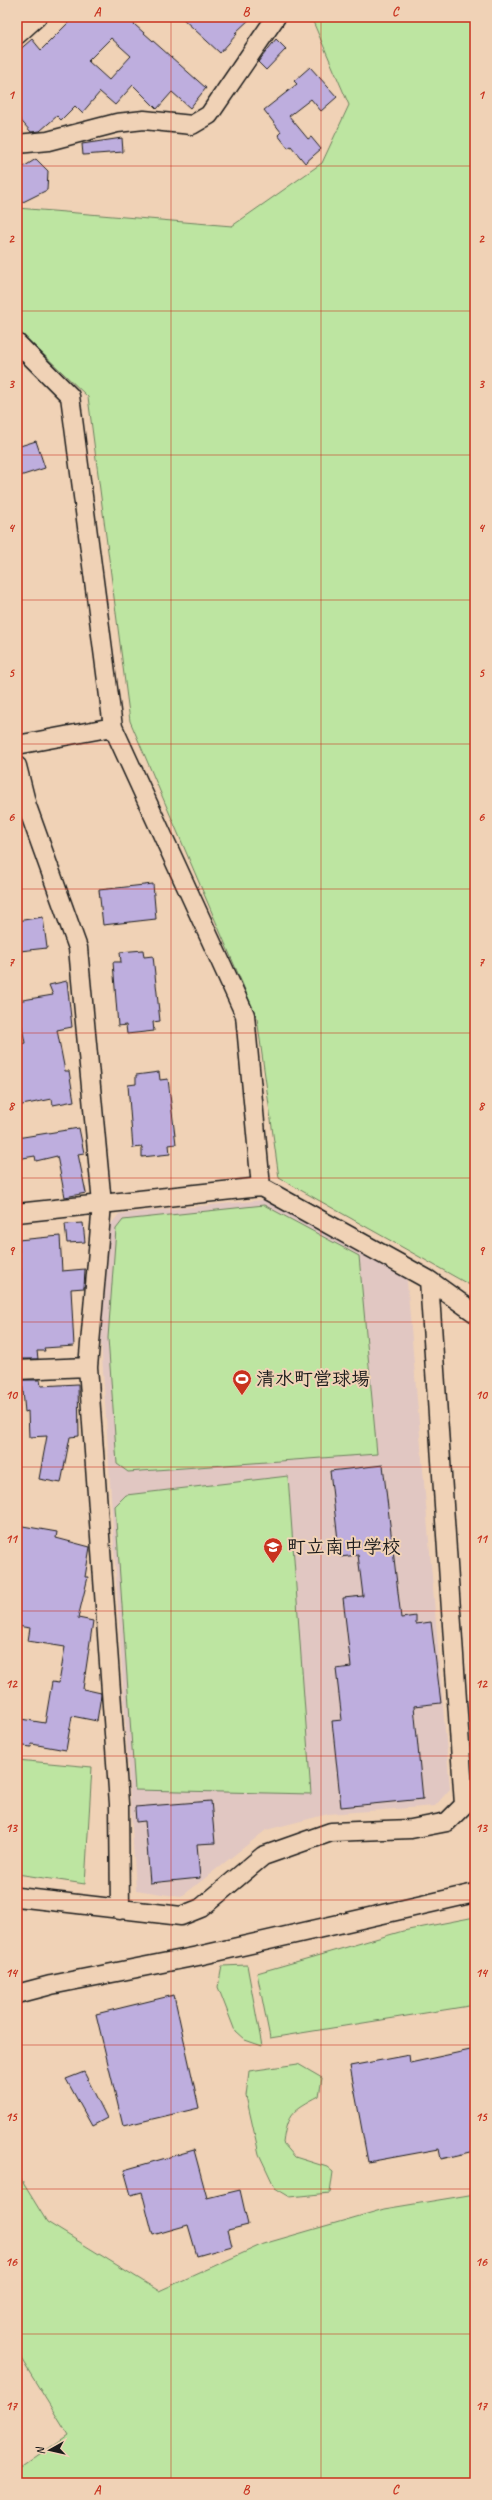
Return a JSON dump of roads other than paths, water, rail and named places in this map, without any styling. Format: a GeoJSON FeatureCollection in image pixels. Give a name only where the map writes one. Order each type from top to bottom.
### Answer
{"type":"FeatureCollection","features":[{"type":"Feature","properties":{"kind":"street"},"geometry":{"type":"LineString","coordinates":[[17,35],[37,17]]}},
{"type":"Feature","properties":{"kind":"street"},"geometry":{"type":"LineString","coordinates":[[17,144],[48,141],[117,123],[144,120],[192,125],[209,115],[276,17]]}},
{"type":"Feature","properties":{"kind":"street"},"geometry":{"type":"LineString","coordinates":[[17,343],[70,396],[113,728],[245,1015],[261,1187]]}},
{"type":"Feature","properties":{"kind":"street"},"geometry":{"type":"LineString","coordinates":[[17,745],[113,728]]}},
{"type":"Feature","properties":{"kind":"street"},"geometry":{"type":"LineString","coordinates":[[17,766],[27,806],[78,948],[102,1204],[88,1367],[119,1804],[120,1910]]}},
{"type":"Feature","properties":{"kind":"street"},"geometry":{"type":"LineString","coordinates":[[17,1213],[261,1187],[428,1280],[475,1313]]}},
{"type":"Feature","properties":{"kind":"street"},"geometry":{"type":"LineString","coordinates":[[17,1898],[181,1916],[201,1908],[263,1856],[331,1832],[411,1829],[447,1822],[464,1805],[469,1782],[428,1280]]}},
{"type":"Feature","properties":{"kind":"street"},"geometry":{"type":"LineString","coordinates":[[17,1370],[88,1367]]}},
{"type":"Feature","properties":{"kind":"street"},"geometry":{"type":"LineString","coordinates":[[17,1994],[51,1985],[198,1956],[475,1893]]}},
{"type":"Feature","properties":{"kind":"place","name":"清水町営球場"},"geometry":{"type":"Point","coordinates":[242,1396]}},
{"type":"Feature","properties":{"kind":"place","name":"町立南中学校"},"geometry":{"type":"Point","coordinates":[273,1564]}}]}
